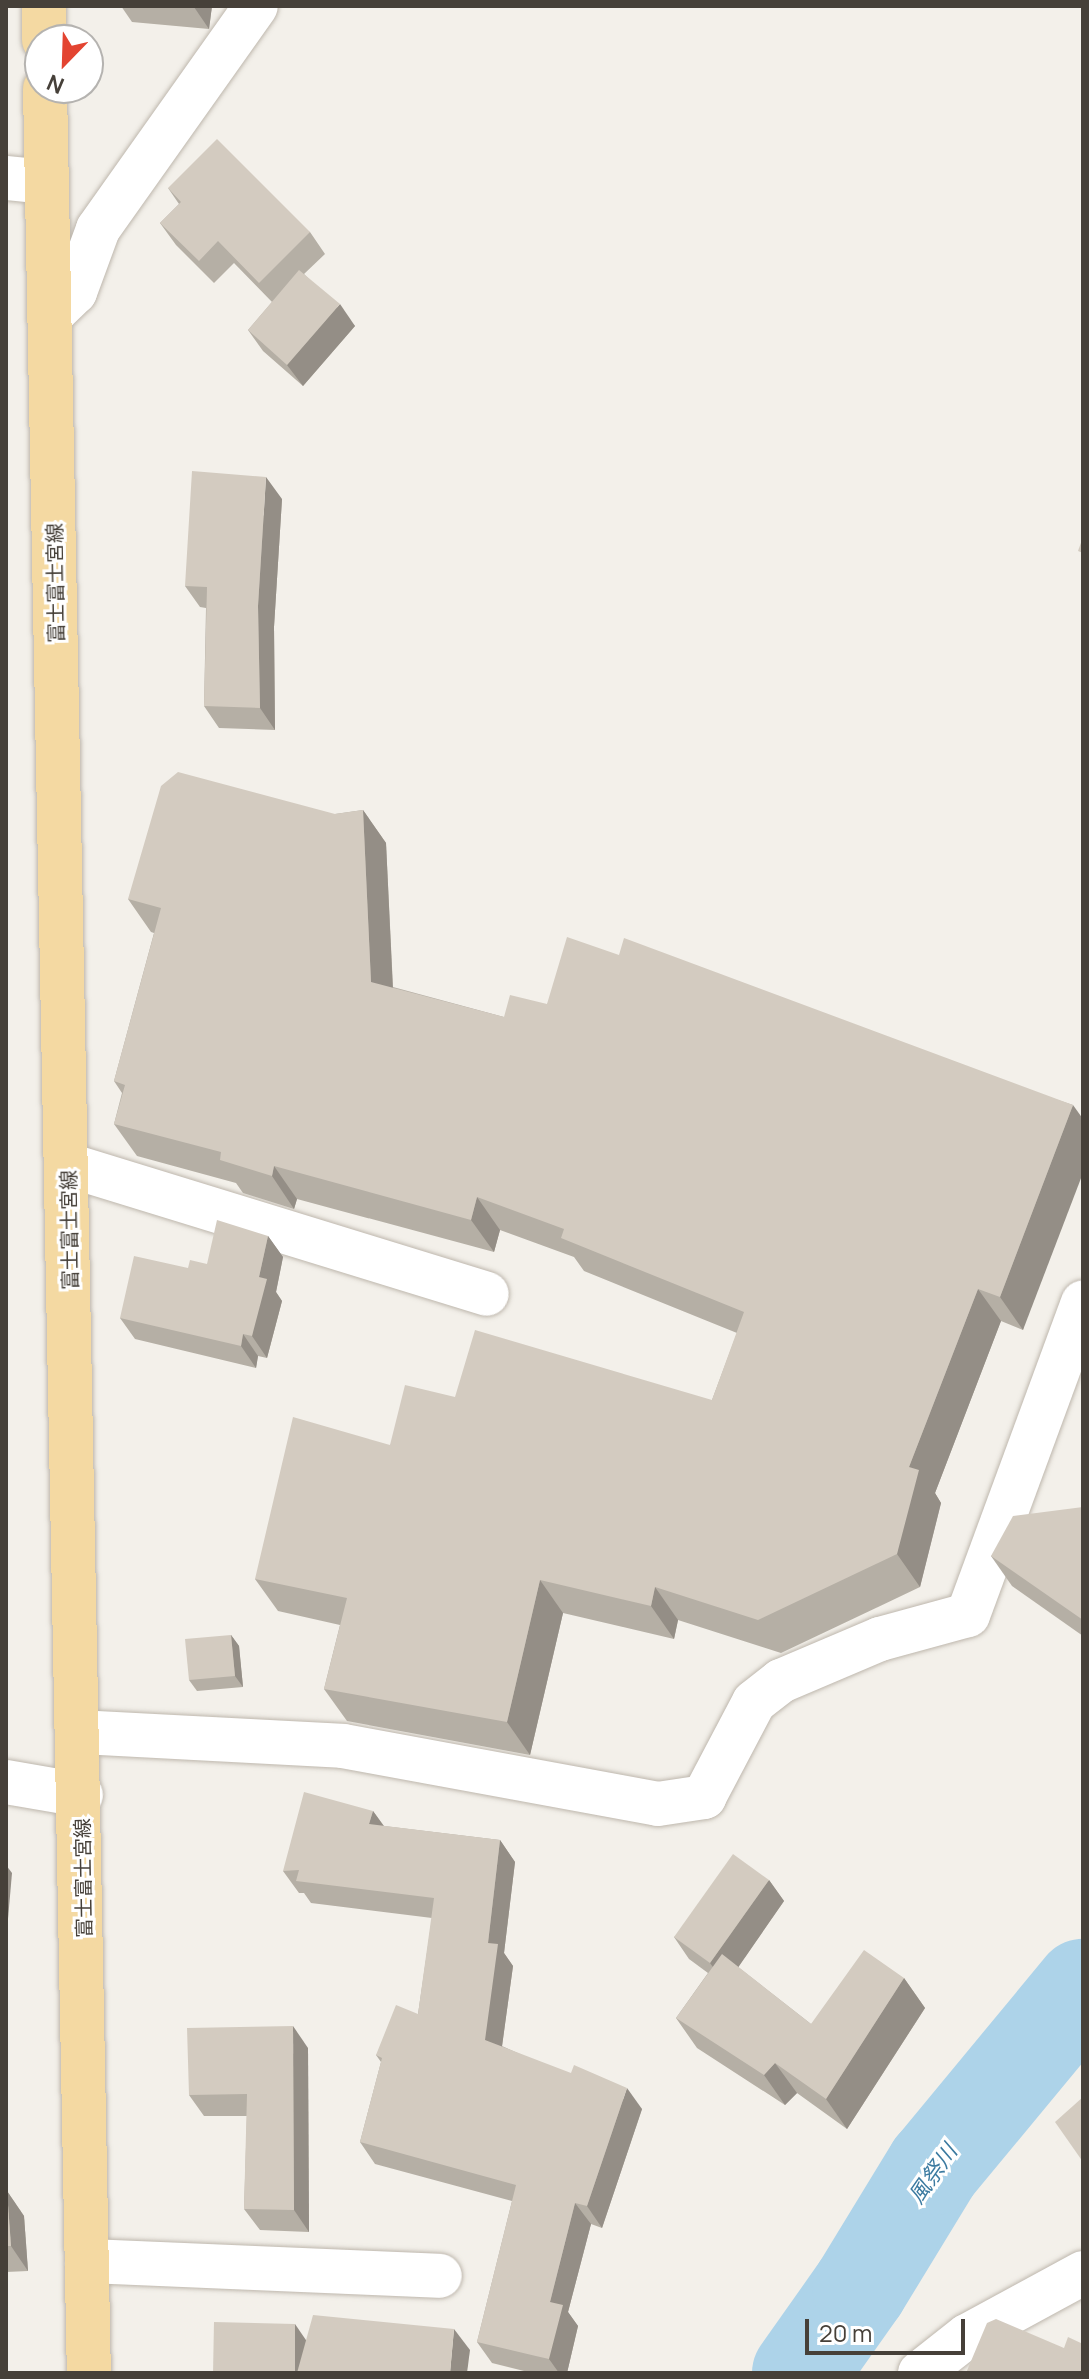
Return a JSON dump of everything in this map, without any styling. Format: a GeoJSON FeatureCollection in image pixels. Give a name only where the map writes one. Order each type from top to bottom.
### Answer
{"type":"FeatureCollection","features":[{"type":"Feature","properties":{"kind":"main road","name":"富士富士宮線"},"geometry":{"type":"LineString","coordinates":[[42,104],[26,180],[49,317],[80,1732],[89,2373]]}},
{"type":"Feature","properties":{"kind":"street"},"geometry":{"type":"LineString","coordinates":[[49,317],[75,292],[98,229],[256,6]]}},
{"type":"Feature","properties":{"kind":"street"},"geometry":{"type":"LineString","coordinates":[[68,1165],[487,1294]]}},
{"type":"Feature","properties":{"kind":"street"},"geometry":{"type":"LineString","coordinates":[[80,1732],[343,1746],[658,1804],[704,1797],[754,1702],[781,1681],[880,1639],[968,1615],[1083,1303]]}},
{"type":"Feature","properties":{"kind":"street"},"geometry":{"type":"LineString","coordinates":[[6,1782],[81,1795]]}},
{"type":"Feature","properties":{"kind":"street"},"geometry":{"type":"LineString","coordinates":[[87,2261],[440,2276]]}},
{"type":"Feature","properties":{"kind":"street"},"geometry":{"type":"LineString","coordinates":[[920,2373],[967,2336],[1083,2273]]}},
{"type":"Feature","properties":{"kind":"building"},"geometry":{"type":"Polygon","coordinates":[[[217,139],[310,232],[259,283],[218,241],[199,261],[160,223],[181,202],[168,188],[217,139]]]}},
{"type":"Feature","properties":{"kind":"building"},"geometry":{"type":"Polygon","coordinates":[[[299,270],[340,304],[287,365],[248,330],[299,270]]]}},
{"type":"Feature","properties":{"kind":"building"},"geometry":{"type":"Polygon","coordinates":[[[192,471],[266,477],[258,606],[260,708],[204,706],[207,587],[185,586],[192,471]]]}},
{"type":"Feature","properties":{"kind":"building"},"geometry":{"type":"Polygon","coordinates":[[[178,772],[335,814],[363,810],[371,982],[504,1017],[510,995],[547,1004],[567,937],[619,955],[624,938],[1073,1105],[1000,1297],[978,1289],[909,1467],[919,1470],[897,1554],[758,1620],[655,1587],[651,1606],[540,1580],[507,1722],[324,1689],[347,1598],[255,1579],[293,1417],[390,1445],[405,1385],[455,1397],[475,1330],[712,1400],[744,1312],[561,1238],[564,1229],[477,1197],[471,1220],[274,1166],[272,1176],[220,1160],[221,1152],[114,1124],[125,1085],[114,1081],[161,908],[128,899],[161,786],[178,772]]]}},
{"type":"Feature","properties":{"kind":"building"},"geometry":{"type":"Polygon","coordinates":[[[217,1220],[268,1236],[259,1277],[267,1279],[252,1336],[243,1334],[241,1346],[120,1318],[134,1256],[188,1268],[190,1260],[207,1264],[217,1220]]]}},
{"type":"Feature","properties":{"kind":"building"},"geometry":{"type":"Polygon","coordinates":[[[1083,1507],[1083,1620],[991,1556],[1013,1516],[1083,1507]]]}},
{"type":"Feature","properties":{"kind":"building"},"geometry":{"type":"Polygon","coordinates":[[[231,1635],[235,1676],[189,1680],[185,1639],[231,1635]]]}},
{"type":"Feature","properties":{"kind":"building"},"geometry":{"type":"Polygon","coordinates":[[[304,1792],[373,1811],[369,1824],[500,1840],[488,1943],[498,1944],[485,2040],[571,2073],[574,2065],[627,2088],[587,2206],[575,2203],[550,2302],[563,2305],[549,2359],[477,2342],[516,2185],[360,2142],[382,2058],[376,2055],[396,2005],[418,2014],[434,1898],[296,1881],[299,1870],[283,1871],[304,1792]]]}},
{"type":"Feature","properties":{"kind":"building"},"geometry":{"type":"Polygon","coordinates":[[[733,1854],[769,1880],[710,1963],[674,1937],[733,1854]]]}},
{"type":"Feature","properties":{"kind":"building"},"geometry":{"type":"Polygon","coordinates":[[[864,1950],[904,1978],[826,2099],[775,2063],[764,2075],[676,2018],[722,1954],[811,2024],[864,1950]]]}},
{"type":"Feature","properties":{"kind":"building"},"geometry":{"type":"Polygon","coordinates":[[[293,2026],[294,2210],[244,2209],[247,2094],[189,2095],[187,2028],[293,2026]]]}},
{"type":"Feature","properties":{"kind":"building"},"geometry":{"type":"Polygon","coordinates":[[[1083,2097],[1083,2162],[1055,2122],[1083,2097]]]}},
{"type":"Feature","properties":{"kind":"building"},"geometry":{"type":"Polygon","coordinates":[[[7,2191],[11,2246],[6,2246],[7,2191]]]}},
{"type":"Feature","properties":{"kind":"building"},"geometry":{"type":"Polygon","coordinates":[[[313,2315],[454,2329],[450,2373],[297,2373],[313,2315]]]}},
{"type":"Feature","properties":{"kind":"building"},"geometry":{"type":"Polygon","coordinates":[[[996,2319],[1064,2348],[1068,2337],[1083,2344],[1083,2373],[966,2373],[987,2323],[996,2319]]]}},
{"type":"Feature","properties":{"kind":"building"},"geometry":{"type":"Polygon","coordinates":[[[214,2322],[295,2324],[295,2373],[213,2373],[214,2322]]]}},
{"type":"Feature","properties":{"kind":"waterway","name":"風祭川"},"geometry":{"type":"LineString","coordinates":[[800,2373],[860,2288],[934,2167],[1083,1987]]}}]}
